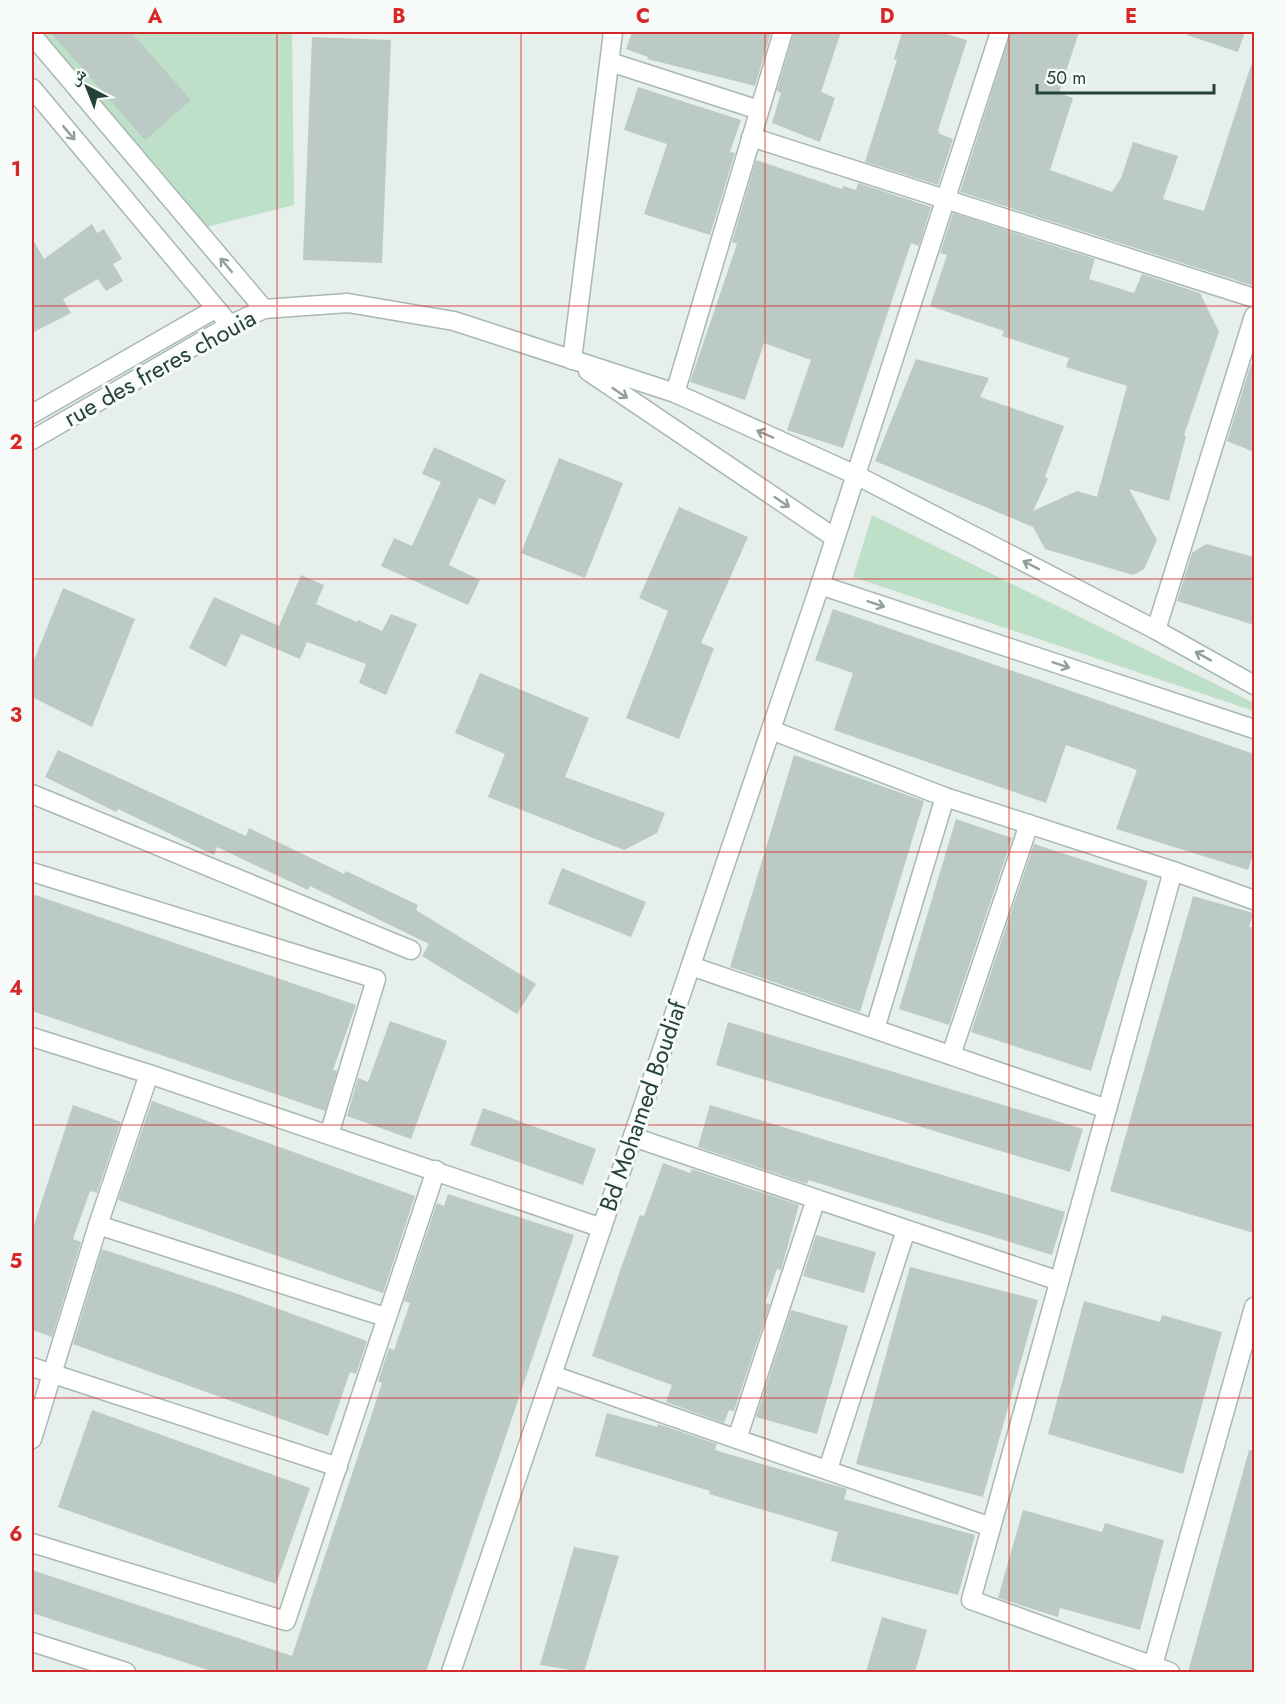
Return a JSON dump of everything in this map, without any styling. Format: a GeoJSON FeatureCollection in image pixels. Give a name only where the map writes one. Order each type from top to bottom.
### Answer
{"type":"FeatureCollection","features":[{"type":"Feature","properties":{"kind":"street"},"geometry":{"type":"LineString","coordinates":[[613,32],[572,360],[835,538]]}},
{"type":"Feature","properties":{"kind":"street"},"geometry":{"type":"LineString","coordinates":[[675,393],[783,32]]}},
{"type":"Feature","properties":{"kind":"street","name":"Bd Mohamed Boudiaf"},"geometry":{"type":"LineString","coordinates":[[451,1672],[820,585],[1000,32]]}},
{"type":"Feature","properties":{"kind":"street"},"geometry":{"type":"LineString","coordinates":[[32,35],[264,309]]}},
{"type":"Feature","properties":{"kind":"street"},"geometry":{"type":"LineString","coordinates":[[610,62],[759,110]]}},
{"type":"Feature","properties":{"kind":"street"},"geometry":{"type":"LineString","coordinates":[[32,88],[230,326]]}},
{"type":"Feature","properties":{"kind":"street"},"geometry":{"type":"LineString","coordinates":[[751,137],[1254,298]]}},
{"type":"Feature","properties":{"kind":"street","name":"rue des freres chouia"},"geometry":{"type":"LineString","coordinates":[[32,440],[230,326],[264,309],[348,303],[454,321],[675,393],[856,475],[1156,630],[1254,685]]}},
{"type":"Feature","properties":{"kind":"street"},"geometry":{"type":"LineString","coordinates":[[32,414],[215,309]]}},
{"type":"Feature","properties":{"kind":"street"},"geometry":{"type":"LineString","coordinates":[[1156,630],[1254,316]]}},
{"type":"Feature","properties":{"kind":"street"},"geometry":{"type":"LineString","coordinates":[[820,585],[1254,729]]}},
{"type":"Feature","properties":{"kind":"street"},"geometry":{"type":"LineString","coordinates":[[771,730],[945,797],[1173,871],[1254,900]]}},
{"type":"Feature","properties":{"kind":"street"},"geometry":{"type":"LineString","coordinates":[[32,794],[411,950]]}},
{"type":"Feature","properties":{"kind":"street"},"geometry":{"type":"LineString","coordinates":[[875,1029],[945,797]]}},
{"type":"Feature","properties":{"kind":"street"},"geometry":{"type":"LineString","coordinates":[[951,1055],[1029,824]]}},
{"type":"Feature","properties":{"kind":"street"},"geometry":{"type":"LineString","coordinates":[[1173,871],[971,1600],[1161,1669],[1254,1307]]}},
{"type":"Feature","properties":{"kind":"street"},"geometry":{"type":"LineString","coordinates":[[32,872],[376,980],[329,1135]]}},
{"type":"Feature","properties":{"kind":"street"},"geometry":{"type":"LineString","coordinates":[[691,966],[1107,1108]]}},
{"type":"Feature","properties":{"kind":"street"},"geometry":{"type":"LineString","coordinates":[[32,1038],[149,1074],[602,1228]]}},
{"type":"Feature","properties":{"kind":"street"},"geometry":{"type":"LineString","coordinates":[[32,1439],[98,1225],[149,1074]]}},
{"type":"Feature","properties":{"kind":"street"},"geometry":{"type":"LineString","coordinates":[[633,1137],[1059,1281]]}},
{"type":"Feature","properties":{"kind":"street"},"geometry":{"type":"LineString","coordinates":[[32,1543],[286,1621],[436,1170]]}},
{"type":"Feature","properties":{"kind":"street"},"geometry":{"type":"LineString","coordinates":[[737,1440],[816,1199]]}},
{"type":"Feature","properties":{"kind":"street"},"geometry":{"type":"LineString","coordinates":[[98,1225],[386,1317]]}},
{"type":"Feature","properties":{"kind":"street"},"geometry":{"type":"LineString","coordinates":[[828,1469],[906,1230]]}},
{"type":"Feature","properties":{"kind":"street"},"geometry":{"type":"LineString","coordinates":[[32,1367],[338,1467]]}},
{"type":"Feature","properties":{"kind":"street"},"geometry":{"type":"LineString","coordinates":[[552,1375],[991,1527]]}},
{"type":"Feature","properties":{"kind":"street"},"geometry":{"type":"LineString","coordinates":[[32,1642],[126,1672]]}},
{"type":"Feature","properties":{"kind":"green space"},"geometry":{"type":"Polygon","coordinates":[[[42,32],[292,32],[294,205],[207,227],[42,32]]]}},
{"type":"Feature","properties":{"kind":"green space"},"geometry":{"type":"Polygon","coordinates":[[[872,515],[1254,703],[1254,711],[853,577],[872,515]]]}},
{"type":"Feature","properties":{"kind":"building"},"geometry":{"type":"Polygon","coordinates":[[[50,32],[131,32],[191,100],[145,140],[50,32]]]}},
{"type":"Feature","properties":{"kind":"building"},"geometry":{"type":"Polygon","coordinates":[[[632,32],[771,32],[755,86],[647,59],[648,57],[626,49],[632,32]]]}},
{"type":"Feature","properties":{"kind":"building"},"geometry":{"type":"Polygon","coordinates":[[[794,32],[841,32],[821,92],[835,98],[820,142],[772,123],[781,93],[777,91],[794,32]]]}},
{"type":"Feature","properties":{"kind":"building"},"geometry":{"type":"Polygon","coordinates":[[[902,32],[939,32],[967,40],[938,130],[940,134],[953,139],[938,185],[865,162],[897,60],[894,59],[902,32]]]}},
{"type":"Feature","properties":{"kind":"building"},"geometry":{"type":"Polygon","coordinates":[[[1011,32],[1079,32],[1059,93],[1073,98],[1050,170],[1112,192],[1121,178],[1133,142],[1178,156],[1163,199],[1204,211],[1251,65],[1254,66],[1254,286],[960,192],[1011,32]]]}},
{"type":"Feature","properties":{"kind":"building"},"geometry":{"type":"Polygon","coordinates":[[[1187,32],[1245,32],[1238,52],[1187,35],[1187,32]]]}},
{"type":"Feature","properties":{"kind":"building"},"geometry":{"type":"Polygon","coordinates":[[[312,37],[391,40],[382,263],[303,260],[312,37]]]}},
{"type":"Feature","properties":{"kind":"building"},"geometry":{"type":"Polygon","coordinates":[[[638,87],[741,120],[730,152],[735,153],[710,235],[644,214],[667,144],[624,130],[638,87]]]}},
{"type":"Feature","properties":{"kind":"building"},"geometry":{"type":"Polygon","coordinates":[[[756,160],[842,189],[843,186],[856,190],[858,183],[931,207],[919,246],[911,243],[843,448],[787,430],[811,360],[764,343],[745,400],[690,382],[737,244],[732,242],[756,160]]]}},
{"type":"Feature","properties":{"kind":"building"},"geometry":{"type":"Polygon","coordinates":[[[953,213],[1095,259],[1089,279],[1134,293],[1142,274],[1200,293],[1219,332],[1184,435],[1186,436],[1169,501],[1129,489],[1157,540],[1144,569],[1133,575],[1045,549],[1033,527],[875,461],[916,359],[989,378],[980,397],[1064,426],[1045,477],[1048,479],[1033,511],[1077,491],[1097,497],[1127,386],[1066,367],[1069,358],[1002,336],[1004,331],[930,306],[947,255],[940,253],[953,213]]]}},
{"type":"Feature","properties":{"kind":"building"},"geometry":{"type":"Polygon","coordinates":[[[92,224],[97,233],[104,229],[122,259],[113,264],[123,281],[106,291],[98,279],[63,299],[71,313],[32,333],[32,238],[44,259],[92,224]]]}},
{"type":"Feature","properties":{"kind":"building"},"geometry":{"type":"Polygon","coordinates":[[[1251,364],[1254,365],[1254,452],[1227,441],[1251,364]]]}},
{"type":"Feature","properties":{"kind":"building"},"geometry":{"type":"Polygon","coordinates":[[[434,447],[506,480],[495,505],[479,498],[449,565],[480,580],[468,605],[381,566],[394,538],[412,546],[441,482],[422,474],[434,447]]]}},
{"type":"Feature","properties":{"kind":"building"},"geometry":{"type":"Polygon","coordinates":[[[559,458],[623,483],[585,578],[521,553],[559,458]]]}},
{"type":"Feature","properties":{"kind":"building"},"geometry":{"type":"Polygon","coordinates":[[[679,507],[748,537],[701,643],[714,648],[679,739],[626,718],[668,611],[639,598],[679,507]]]}},
{"type":"Feature","properties":{"kind":"building"},"geometry":{"type":"Polygon","coordinates":[[[1206,544],[1254,557],[1254,625],[1177,601],[1192,553],[1206,544]]]}},
{"type":"Feature","properties":{"kind":"building"},"geometry":{"type":"Polygon","coordinates":[[[301,575],[324,585],[316,604],[357,622],[358,620],[382,631],[391,614],[417,624],[386,695],[359,683],[366,664],[307,642],[300,659],[241,634],[226,667],[189,648],[214,597],[279,626],[301,575]]]}},
{"type":"Feature","properties":{"kind":"building"},"geometry":{"type":"Polygon","coordinates":[[[63,588],[135,619],[92,727],[32,697],[32,665],[63,588]]]}},
{"type":"Feature","properties":{"kind":"building"},"geometry":{"type":"Polygon","coordinates":[[[833,609],[1254,754],[1254,851],[1248,870],[1116,829],[1137,770],[1066,745],[1046,803],[834,730],[853,673],[815,660],[833,609]]]}},
{"type":"Feature","properties":{"kind":"building"},"geometry":{"type":"Polygon","coordinates":[[[480,673],[589,718],[565,777],[665,813],[657,833],[624,850],[488,797],[505,754],[455,733],[480,673]]]}},
{"type":"Feature","properties":{"kind":"building"},"geometry":{"type":"Polygon","coordinates":[[[58,750],[246,836],[249,828],[344,874],[346,871],[418,905],[416,910],[536,984],[517,1014],[422,956],[429,944],[310,886],[308,890],[217,847],[214,855],[118,809],[116,812],[45,777],[58,750]]]}},
{"type":"Feature","properties":{"kind":"building"},"geometry":{"type":"Polygon","coordinates":[[[794,755],[924,801],[860,1012],[730,967],[794,755]]]}},
{"type":"Feature","properties":{"kind":"building"},"geometry":{"type":"Polygon","coordinates":[[[956,819],[1012,838],[949,1025],[899,1009],[956,819]]]}},
{"type":"Feature","properties":{"kind":"building"},"geometry":{"type":"Polygon","coordinates":[[[1034,844],[1148,881],[1091,1071],[971,1032],[1034,844]]]}},
{"type":"Feature","properties":{"kind":"building"},"geometry":{"type":"Polygon","coordinates":[[[562,868],[646,902],[631,937],[548,904],[562,868]]]}},
{"type":"Feature","properties":{"kind":"building"},"geometry":{"type":"Polygon","coordinates":[[[32,894],[356,1005],[333,1070],[337,1071],[325,1111],[32,1011],[32,894]]]}},
{"type":"Feature","properties":{"kind":"building"},"geometry":{"type":"Polygon","coordinates":[[[1193,896],[1253,913],[1249,927],[1254,928],[1254,1233],[1110,1191],[1193,896]]]}},
{"type":"Feature","properties":{"kind":"building"},"geometry":{"type":"Polygon","coordinates":[[[390,1021],[447,1041],[411,1139],[347,1116],[358,1078],[368,1082],[390,1021]]]}},
{"type":"Feature","properties":{"kind":"building"},"geometry":{"type":"Polygon","coordinates":[[[728,1022],[1083,1129],[1070,1172],[716,1065],[728,1022]]]}},
{"type":"Feature","properties":{"kind":"building"},"geometry":{"type":"Polygon","coordinates":[[[152,1101],[415,1196],[383,1293],[118,1200],[152,1101]]]}},
{"type":"Feature","properties":{"kind":"building"},"geometry":{"type":"Polygon","coordinates":[[[73,1105],[121,1122],[97,1193],[90,1191],[73,1239],[81,1242],[52,1337],[32,1330],[32,1231],[73,1105]]]}},
{"type":"Feature","properties":{"kind":"building"},"geometry":{"type":"Polygon","coordinates":[[[710,1105],[1065,1212],[1052,1255],[808,1180],[807,1184],[698,1147],[710,1105]]]}},
{"type":"Feature","properties":{"kind":"building"},"geometry":{"type":"Polygon","coordinates":[[[483,1108],[596,1149],[583,1185],[470,1145],[483,1108]]]}},
{"type":"Feature","properties":{"kind":"building"},"geometry":{"type":"Polygon","coordinates":[[[663,1163],[690,1173],[692,1169],[799,1205],[781,1270],[777,1269],[765,1303],[770,1304],[734,1411],[729,1410],[724,1423],[666,1402],[672,1385],[592,1356],[640,1215],[644,1216],[663,1163]]]}},
{"type":"Feature","properties":{"kind":"building"},"geometry":{"type":"Polygon","coordinates":[[[448,1194],[574,1235],[426,1672],[214,1672],[32,1613],[32,1570],[292,1656],[382,1383],[378,1381],[389,1348],[394,1350],[410,1303],[404,1301],[437,1203],[444,1206],[448,1194]]]}},
{"type":"Feature","properties":{"kind":"building"},"geometry":{"type":"Polygon","coordinates":[[[816,1235],[876,1252],[864,1293],[803,1276],[816,1235]]]}},
{"type":"Feature","properties":{"kind":"building"},"geometry":{"type":"Polygon","coordinates":[[[102,1249],[235,1293],[367,1341],[356,1374],[350,1372],[328,1436],[73,1344],[102,1249]]]}},
{"type":"Feature","properties":{"kind":"building"},"geometry":{"type":"Polygon","coordinates":[[[910,1267],[1038,1300],[983,1497],[856,1464],[910,1267]]]}},
{"type":"Feature","properties":{"kind":"building"},"geometry":{"type":"Polygon","coordinates":[[[1084,1301],[1160,1322],[1162,1315],[1222,1332],[1183,1474],[1048,1434],[1084,1301]]]}},
{"type":"Feature","properties":{"kind":"building"},"geometry":{"type":"Polygon","coordinates":[[[791,1310],[848,1326],[817,1434],[756,1417],[791,1310]]]}},
{"type":"Feature","properties":{"kind":"building"},"geometry":{"type":"Polygon","coordinates":[[[92,1410],[310,1488],[276,1584],[58,1507],[92,1410]]]}},
{"type":"Feature","properties":{"kind":"building"},"geometry":{"type":"Polygon","coordinates":[[[607,1413],[657,1427],[658,1424],[717,1444],[715,1450],[847,1489],[844,1499],[975,1535],[958,1595],[831,1561],[838,1532],[709,1494],[710,1491],[595,1456],[607,1413]]]}},
{"type":"Feature","properties":{"kind":"building"},"geometry":{"type":"Polygon","coordinates":[[[1249,1450],[1254,1450],[1254,1664],[1252,1672],[1188,1672],[1249,1450]]]}},
{"type":"Feature","properties":{"kind":"building"},"geometry":{"type":"Polygon","coordinates":[[[1023,1510],[1102,1532],[1105,1523],[1164,1540],[1140,1630],[1060,1608],[1058,1617],[998,1598],[1023,1510]]]}},
{"type":"Feature","properties":{"kind":"building"},"geometry":{"type":"Polygon","coordinates":[[[574,1547],[619,1556],[584,1672],[540,1665],[574,1547]]]}},
{"type":"Feature","properties":{"kind":"building"},"geometry":{"type":"Polygon","coordinates":[[[882,1617],[927,1630],[915,1672],[866,1672],[882,1617]]]}}]}
